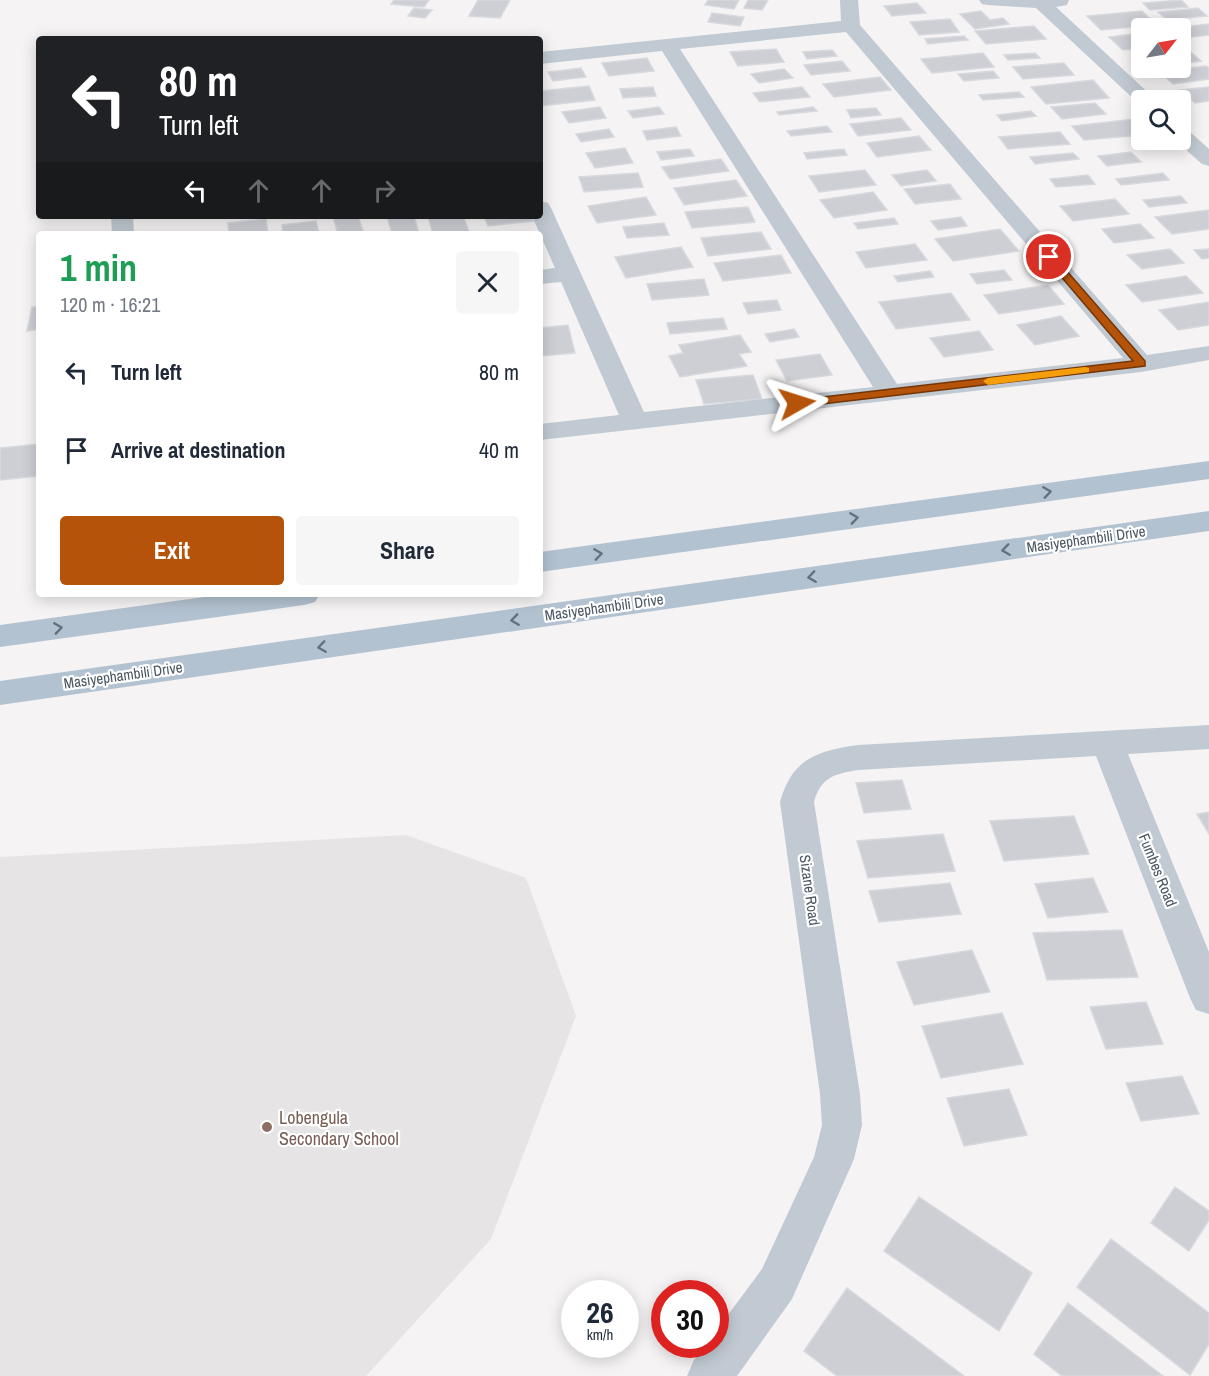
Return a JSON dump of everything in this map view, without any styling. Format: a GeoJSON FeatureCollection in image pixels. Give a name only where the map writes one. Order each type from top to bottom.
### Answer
{"type":"FeatureCollection","features":[{"type":"Feature","properties":{"kind":"main road"},"geometry":{"type":"LineString","coordinates":[[543,562],[1209,470]]}},
{"type":"Feature","properties":{"kind":"main road","name":"Masiyephambili Drive"},"geometry":{"type":"LineString","coordinates":[[0,693],[1209,521]]}},
{"type":"Feature","properties":{"kind":"main road"},"geometry":{"type":"LineString","coordinates":[[0,636],[282,597]]}},
{"type":"Feature","properties":{"kind":"street"},"geometry":{"type":"LineString","coordinates":[[849,0],[850,26],[1141,364]]}},
{"type":"Feature","properties":{"kind":"street"},"geometry":{"type":"LineString","coordinates":[[988,0],[1041,3],[1069,0]]}},
{"type":"Feature","properties":{"kind":"street"},"geometry":{"type":"LineString","coordinates":[[1041,3],[1135,90]]}},
{"type":"Feature","properties":{"kind":"street"},"geometry":{"type":"LineString","coordinates":[[543,58],[850,26]]}},
{"type":"Feature","properties":{"kind":"street"},"geometry":{"type":"LineString","coordinates":[[668,45],[890,393]]}},
{"type":"Feature","properties":{"kind":"street"},"geometry":{"type":"LineString","coordinates":[[1191,143],[1209,160]]}},
{"type":"Feature","properties":{"kind":"street"},"geometry":{"type":"LineString","coordinates":[[543,215],[635,421]]}},
{"type":"Feature","properties":{"kind":"street"},"geometry":{"type":"LineString","coordinates":[[543,278],[569,274]]}},
{"type":"Feature","properties":{"kind":"street"},"geometry":{"type":"LineString","coordinates":[[543,432],[1141,364],[1209,353]]}},
{"type":"Feature","properties":{"kind":"street","name":"Sizane Road"},"geometry":{"type":"LineString","coordinates":[[710,1376],[777,1284],[834,1159],[842,1125],[840,1094],[797,802],[805,780],[821,767],[848,759],[1209,737]]}},
{"type":"Feature","properties":{"kind":"street","name":"Fumbes Road"},"geometry":{"type":"LineString","coordinates":[[1107,742],[1209,998]]}},
{"type":"Feature","properties":{"kind":"shaded area","name":"Lobengula Secondary School"},"geometry":{"type":"Polygon","coordinates":[[[406,835],[526,878],[576,1016],[491,1239],[366,1376],[0,1376],[0,857],[406,835]]]}},
{"type":"Feature","properties":{"kind":"building"},"geometry":{"type":"Polygon","coordinates":[[[394,0],[429,0],[424,7],[391,4],[394,0]]]}},
{"type":"Feature","properties":{"kind":"building"},"geometry":{"type":"Polygon","coordinates":[[[478,0],[510,0],[500,18],[469,16],[478,0]]]}},
{"type":"Feature","properties":{"kind":"building"},"geometry":{"type":"Polygon","coordinates":[[[708,0],[739,0],[734,9],[705,5],[708,0]]]}},
{"type":"Feature","properties":{"kind":"building"},"geometry":{"type":"Polygon","coordinates":[[[748,0],[768,0],[762,10],[744,8],[748,0]]]}},
{"type":"Feature","properties":{"kind":"building"},"geometry":{"type":"Polygon","coordinates":[[[1181,0],[1188,7],[1150,10],[1143,3],[1181,0]]]}},
{"type":"Feature","properties":{"kind":"building"},"geometry":{"type":"Polygon","coordinates":[[[917,3],[926,13],[892,16],[884,6],[917,3]]]}},
{"type":"Feature","properties":{"kind":"building"},"geometry":{"type":"Polygon","coordinates":[[[414,8],[432,10],[425,18],[408,16],[414,8]]]}},
{"type":"Feature","properties":{"kind":"building"},"geometry":{"type":"Polygon","coordinates":[[[1198,8],[1207,16],[1165,18],[1158,12],[1198,8]]]}},
{"type":"Feature","properties":{"kind":"building"},"geometry":{"type":"Polygon","coordinates":[[[981,11],[990,20],[1003,18],[1009,24],[975,29],[960,14],[981,11]]]}},
{"type":"Feature","properties":{"kind":"building"},"geometry":{"type":"Polygon","coordinates":[[[1142,11],[1149,18],[1131,18],[1131,27],[1101,30],[1087,16],[1142,11]]]}},
{"type":"Feature","properties":{"kind":"building"},"geometry":{"type":"Polygon","coordinates":[[[712,13],[744,17],[740,26],[708,22],[712,13]]]}},
{"type":"Feature","properties":{"kind":"building"},"geometry":{"type":"Polygon","coordinates":[[[950,19],[959,32],[919,35],[910,22],[950,19]]]}},
{"type":"Feature","properties":{"kind":"building"},"geometry":{"type":"Polygon","coordinates":[[[1209,24],[1209,35],[1191,37],[1191,26],[1209,24]]]}},
{"type":"Feature","properties":{"kind":"building"},"geometry":{"type":"Polygon","coordinates":[[[1034,26],[1046,39],[986,44],[975,31],[1034,26]]]}},
{"type":"Feature","properties":{"kind":"building"},"geometry":{"type":"Polygon","coordinates":[[[1131,34],[1131,49],[1123,50],[1109,37],[1131,34]]]}},
{"type":"Feature","properties":{"kind":"building"},"geometry":{"type":"Polygon","coordinates":[[[964,36],[968,40],[928,44],[925,39],[964,36]]]}},
{"type":"Feature","properties":{"kind":"building"},"geometry":{"type":"Polygon","coordinates":[[[776,49],[784,62],[738,66],[730,52],[776,49]]]}},
{"type":"Feature","properties":{"kind":"building"},"geometry":{"type":"Polygon","coordinates":[[[832,50],[837,56],[807,59],[803,52],[832,50]]]}},
{"type":"Feature","properties":{"kind":"building"},"geometry":{"type":"Polygon","coordinates":[[[1191,52],[1201,61],[1191,62],[1191,52]]]}},
{"type":"Feature","properties":{"kind":"building"},"geometry":{"type":"Polygon","coordinates":[[[983,53],[994,67],[932,73],[921,59],[983,53]]]}},
{"type":"Feature","properties":{"kind":"building"},"geometry":{"type":"Polygon","coordinates":[[[1035,53],[1040,58],[1008,60],[1004,55],[1035,53]]]}},
{"type":"Feature","properties":{"kind":"building"},"geometry":{"type":"Polygon","coordinates":[[[647,58],[654,71],[609,76],[602,63],[647,58]]]}},
{"type":"Feature","properties":{"kind":"building"},"geometry":{"type":"Polygon","coordinates":[[[842,61],[850,71],[811,75],[804,65],[842,61]]]}},
{"type":"Feature","properties":{"kind":"building"},"geometry":{"type":"Polygon","coordinates":[[[1064,63],[1074,75],[1023,79],[1013,67],[1064,63]]]}},
{"type":"Feature","properties":{"kind":"building"},"geometry":{"type":"Polygon","coordinates":[[[1206,66],[1209,68],[1209,79],[1173,84],[1166,78],[1191,78],[1191,68],[1206,66]]]}},
{"type":"Feature","properties":{"kind":"building"},"geometry":{"type":"Polygon","coordinates":[[[581,68],[586,77],[553,81],[548,72],[581,68]]]}},
{"type":"Feature","properties":{"kind":"building"},"geometry":{"type":"Polygon","coordinates":[[[784,69],[793,78],[759,83],[751,74],[784,69]]]}},
{"type":"Feature","properties":{"kind":"building"},"geometry":{"type":"Polygon","coordinates":[[[993,71],[999,78],[964,81],[958,74],[993,71]]]}},
{"type":"Feature","properties":{"kind":"building"},"geometry":{"type":"Polygon","coordinates":[[[880,77],[891,90],[834,97],[823,84],[880,77]]]}},
{"type":"Feature","properties":{"kind":"building"},"geometry":{"type":"Polygon","coordinates":[[[1093,80],[1109,98],[1046,104],[1031,87],[1093,80]]]}},
{"type":"Feature","properties":{"kind":"building"},"geometry":{"type":"Polygon","coordinates":[[[589,86],[595,100],[543,106],[543,91],[589,86]]]}},
{"type":"Feature","properties":{"kind":"building"},"geometry":{"type":"Polygon","coordinates":[[[653,87],[656,96],[623,98],[620,89],[653,87]]]}},
{"type":"Feature","properties":{"kind":"building"},"geometry":{"type":"Polygon","coordinates":[[[802,87],[810,97],[760,102],[753,93],[802,87]]]}},
{"type":"Feature","properties":{"kind":"building"},"geometry":{"type":"Polygon","coordinates":[[[1209,87],[1209,101],[1195,103],[1191,100],[1191,90],[1180,90],[1209,87]]]}},
{"type":"Feature","properties":{"kind":"building"},"geometry":{"type":"Polygon","coordinates":[[[1019,92],[1024,97],[983,100],[979,95],[1019,92]]]}},
{"type":"Feature","properties":{"kind":"building"},"geometry":{"type":"Polygon","coordinates":[[[1095,103],[1106,114],[1062,119],[1051,107],[1095,103]]]}},
{"type":"Feature","properties":{"kind":"building"},"geometry":{"type":"Polygon","coordinates":[[[600,107],[606,118],[569,123],[562,112],[600,107]]]}},
{"type":"Feature","properties":{"kind":"building"},"geometry":{"type":"Polygon","coordinates":[[[659,107],[664,114],[633,118],[628,111],[659,107]]]}},
{"type":"Feature","properties":{"kind":"building"},"geometry":{"type":"Polygon","coordinates":[[[813,107],[817,111],[779,115],[777,112],[813,107]]]}},
{"type":"Feature","properties":{"kind":"building"},"geometry":{"type":"Polygon","coordinates":[[[876,108],[881,115],[851,118],[847,110],[876,108]]]}},
{"type":"Feature","properties":{"kind":"building"},"geometry":{"type":"Polygon","coordinates":[[[1031,111],[1036,116],[1002,121],[997,115],[1031,111]]]}},
{"type":"Feature","properties":{"kind":"building"},"geometry":{"type":"Polygon","coordinates":[[[901,118],[911,130],[858,136],[850,124],[901,118]]]}},
{"type":"Feature","properties":{"kind":"building"},"geometry":{"type":"Polygon","coordinates":[[[1131,119],[1131,136],[1084,140],[1072,126],[1131,119]]]}},
{"type":"Feature","properties":{"kind":"building"},"geometry":{"type":"Polygon","coordinates":[[[827,126],[832,132],[791,136],[787,131],[827,126]]]}},
{"type":"Feature","properties":{"kind":"building"},"geometry":{"type":"Polygon","coordinates":[[[676,127],[681,136],[647,140],[643,131],[676,127]]]}},
{"type":"Feature","properties":{"kind":"building"},"geometry":{"type":"Polygon","coordinates":[[[609,129],[614,137],[581,142],[576,134],[609,129]]]}},
{"type":"Feature","properties":{"kind":"building"},"geometry":{"type":"Polygon","coordinates":[[[1060,132],[1070,144],[1008,149],[999,137],[1060,132]]]}},
{"type":"Feature","properties":{"kind":"building"},"geometry":{"type":"Polygon","coordinates":[[[919,136],[931,150],[877,157],[867,143],[919,136]]]}},
{"type":"Feature","properties":{"kind":"building"},"geometry":{"type":"Polygon","coordinates":[[[625,148],[633,163],[595,168],[586,153],[625,148]]]}},
{"type":"Feature","properties":{"kind":"building"},"geometry":{"type":"Polygon","coordinates":[[[690,149],[694,156],[661,160],[657,152],[690,149]]]}},
{"type":"Feature","properties":{"kind":"building"},"geometry":{"type":"Polygon","coordinates":[[[844,149],[847,155],[807,159],[804,153],[844,149]]]}},
{"type":"Feature","properties":{"kind":"building"},"geometry":{"type":"Polygon","coordinates":[[[1131,152],[1141,162],[1107,166],[1098,156],[1131,152]]]}},
{"type":"Feature","properties":{"kind":"building"},"geometry":{"type":"Polygon","coordinates":[[[1073,153],[1079,159],[1035,164],[1030,157],[1073,153]]]}},
{"type":"Feature","properties":{"kind":"building"},"geometry":{"type":"Polygon","coordinates":[[[721,159],[729,171],[670,179],[662,167],[721,159]]]}},
{"type":"Feature","properties":{"kind":"building"},"geometry":{"type":"Polygon","coordinates":[[[865,170],[876,185],[819,192],[809,176],[865,170]]]}},
{"type":"Feature","properties":{"kind":"building"},"geometry":{"type":"Polygon","coordinates":[[[927,170],[936,181],[901,186],[892,175],[927,170]]]}},
{"type":"Feature","properties":{"kind":"building"},"geometry":{"type":"Polygon","coordinates":[[[638,173],[643,187],[584,192],[579,177],[638,173]]]}},
{"type":"Feature","properties":{"kind":"building"},"geometry":{"type":"Polygon","coordinates":[[[1163,173],[1169,180],[1121,185],[1116,179],[1163,173]]]}},
{"type":"Feature","properties":{"kind":"building"},"geometry":{"type":"Polygon","coordinates":[[[1088,175],[1095,184],[1056,187],[1050,179],[1088,175]]]}},
{"type":"Feature","properties":{"kind":"building"},"geometry":{"type":"Polygon","coordinates":[[[736,180],[747,196],[684,205],[674,188],[736,180]]]}},
{"type":"Feature","properties":{"kind":"building"},"geometry":{"type":"Polygon","coordinates":[[[950,184],[961,199],[915,204],[904,189],[950,184]]]}},
{"type":"Feature","properties":{"kind":"building"},"geometry":{"type":"Polygon","coordinates":[[[873,192],[887,210],[834,218],[820,200],[873,192]]]}},
{"type":"Feature","properties":{"kind":"building"},"geometry":{"type":"Polygon","coordinates":[[[1181,196],[1187,203],[1149,207],[1143,200],[1181,196]]]}},
{"type":"Feature","properties":{"kind":"building"},"geometry":{"type":"Polygon","coordinates":[[[646,197],[656,215],[597,223],[588,206],[646,197]]]}},
{"type":"Feature","properties":{"kind":"building"},"geometry":{"type":"Polygon","coordinates":[[[1115,199],[1129,214],[1073,221],[1060,206],[1115,199]]]}},
{"type":"Feature","properties":{"kind":"building"},"geometry":{"type":"Polygon","coordinates":[[[748,207],[755,222],[692,228],[685,212],[748,207]]]}},
{"type":"Feature","properties":{"kind":"building"},"geometry":{"type":"Polygon","coordinates":[[[1209,210],[1209,229],[1172,234],[1155,217],[1209,210]]]}},
{"type":"Feature","properties":{"kind":"building"},"geometry":{"type":"Polygon","coordinates":[[[961,217],[967,226],[938,230],[931,221],[961,217]]]}},
{"type":"Feature","properties":{"kind":"building"},"geometry":{"type":"Polygon","coordinates":[[[894,218],[898,224],[858,229],[854,223],[894,218]]]}},
{"type":"Feature","properties":{"kind":"building"},"geometry":{"type":"Polygon","coordinates":[[[266,219],[268,231],[229,231],[228,223],[266,219]]]}},
{"type":"Feature","properties":{"kind":"building"},"geometry":{"type":"Polygon","coordinates":[[[334,219],[359,219],[363,231],[337,231],[334,219]]]}},
{"type":"Feature","properties":{"kind":"building"},"geometry":{"type":"Polygon","coordinates":[[[388,219],[415,219],[418,231],[391,231],[388,219]]]}},
{"type":"Feature","properties":{"kind":"building"},"geometry":{"type":"Polygon","coordinates":[[[429,219],[464,219],[469,231],[432,231],[429,219]]]}},
{"type":"Feature","properties":{"kind":"building"},"geometry":{"type":"Polygon","coordinates":[[[485,219],[532,219],[533,221],[488,226],[485,219]]]}},
{"type":"Feature","properties":{"kind":"building"},"geometry":{"type":"Polygon","coordinates":[[[316,221],[318,231],[283,231],[282,225],[316,221]]]}},
{"type":"Feature","properties":{"kind":"building"},"geometry":{"type":"Polygon","coordinates":[[[664,223],[669,235],[627,238],[623,227],[664,223]]]}},
{"type":"Feature","properties":{"kind":"building"},"geometry":{"type":"Polygon","coordinates":[[[1140,224],[1154,238],[1114,243],[1102,229],[1140,224]]]}},
{"type":"Feature","properties":{"kind":"building"},"geometry":{"type":"Polygon","coordinates":[[[1000,229],[1019,251],[953,261],[935,239],[1000,229]]]}},
{"type":"Feature","properties":{"kind":"building"},"geometry":{"type":"Polygon","coordinates":[[[761,232],[771,249],[708,256],[701,238],[761,232]]]}},
{"type":"Feature","properties":{"kind":"building"},"geometry":{"type":"Polygon","coordinates":[[[915,244],[927,260],[866,268],[856,252],[915,244]]]}},
{"type":"Feature","properties":{"kind":"building"},"geometry":{"type":"Polygon","coordinates":[[[681,247],[693,267],[626,278],[615,257],[681,247]]]}},
{"type":"Feature","properties":{"kind":"building"},"geometry":{"type":"Polygon","coordinates":[[[1170,249],[1184,263],[1142,269],[1127,255],[1170,249]]]}},
{"type":"Feature","properties":{"kind":"building"},"geometry":{"type":"Polygon","coordinates":[[[1209,249],[1209,258],[1202,259],[1194,250],[1209,249]]]}},
{"type":"Feature","properties":{"kind":"building"},"geometry":{"type":"Polygon","coordinates":[[[781,255],[791,273],[723,281],[714,263],[781,255]]]}},
{"type":"Feature","properties":{"kind":"building"},"geometry":{"type":"Polygon","coordinates":[[[1004,270],[1012,280],[977,284],[970,274],[1004,270]]]}},
{"type":"Feature","properties":{"kind":"building"},"geometry":{"type":"Polygon","coordinates":[[[930,271],[934,277],[898,282],[894,276],[930,271]]]}},
{"type":"Feature","properties":{"kind":"building"},"geometry":{"type":"Polygon","coordinates":[[[1186,276],[1203,293],[1142,302],[1126,285],[1186,276]]]}},
{"type":"Feature","properties":{"kind":"building"},"geometry":{"type":"Polygon","coordinates":[[[704,279],[709,295],[652,300],[647,284],[704,279]]]}},
{"type":"Feature","properties":{"kind":"building"},"geometry":{"type":"Polygon","coordinates":[[[1048,285],[1064,304],[999,314],[984,295],[1048,285]]]}},
{"type":"Feature","properties":{"kind":"building"},"geometry":{"type":"Polygon","coordinates":[[[951,293],[970,320],[896,329],[879,302],[951,293]]]}},
{"type":"Feature","properties":{"kind":"building"},"geometry":{"type":"Polygon","coordinates":[[[777,300],[781,310],[748,314],[743,303],[777,300]]]}},
{"type":"Feature","properties":{"kind":"building"},"geometry":{"type":"Polygon","coordinates":[[[1209,302],[1209,325],[1178,330],[1159,310],[1209,302]]]}},
{"type":"Feature","properties":{"kind":"building"},"geometry":{"type":"Polygon","coordinates":[[[32,307],[36,307],[36,330],[27,331],[32,307]]]}},
{"type":"Feature","properties":{"kind":"building"},"geometry":{"type":"Polygon","coordinates":[[[1061,316],[1079,336],[1035,345],[1017,325],[1061,316]]]}},
{"type":"Feature","properties":{"kind":"building"},"geometry":{"type":"Polygon","coordinates":[[[723,318],[727,329],[670,334],[667,323],[723,318]]]}},
{"type":"Feature","properties":{"kind":"building"},"geometry":{"type":"Polygon","coordinates":[[[568,325],[575,353],[543,356],[543,328],[568,325]]]}},
{"type":"Feature","properties":{"kind":"building"},"geometry":{"type":"Polygon","coordinates":[[[794,329],[799,337],[770,342],[765,334],[794,329]]]}},
{"type":"Feature","properties":{"kind":"building"},"geometry":{"type":"Polygon","coordinates":[[[979,331],[993,350],[944,357],[930,338],[979,331]]]}},
{"type":"Feature","properties":{"kind":"building"},"geometry":{"type":"Polygon","coordinates":[[[740,335],[751,352],[739,354],[747,366],[680,377],[669,356],[683,353],[679,345],[740,335]]]}},
{"type":"Feature","properties":{"kind":"building"},"geometry":{"type":"Polygon","coordinates":[[[820,354],[832,375],[787,381],[776,360],[820,354]]]}},
{"type":"Feature","properties":{"kind":"building"},"geometry":{"type":"Polygon","coordinates":[[[753,375],[762,399],[704,404],[696,380],[753,375]]]}},
{"type":"Feature","properties":{"kind":"building"},"geometry":{"type":"Polygon","coordinates":[[[36,444],[36,476],[0,480],[0,448],[36,444]]]}},
{"type":"Feature","properties":{"kind":"building"},"geometry":{"type":"Polygon","coordinates":[[[902,780],[911,809],[864,813],[856,783],[902,780]]]}},
{"type":"Feature","properties":{"kind":"building"},"geometry":{"type":"Polygon","coordinates":[[[1209,812],[1209,834],[1197,814],[1209,812]]]}},
{"type":"Feature","properties":{"kind":"building"},"geometry":{"type":"Polygon","coordinates":[[[1074,816],[1089,854],[1004,861],[990,821],[1074,816]]]}},
{"type":"Feature","properties":{"kind":"building"},"geometry":{"type":"Polygon","coordinates":[[[943,834],[955,871],[868,878],[857,841],[943,834]]]}},
{"type":"Feature","properties":{"kind":"building"},"geometry":{"type":"Polygon","coordinates":[[[1093,878],[1108,912],[1048,918],[1035,884],[1093,878]]]}},
{"type":"Feature","properties":{"kind":"building"},"geometry":{"type":"Polygon","coordinates":[[[950,883],[961,914],[879,922],[869,891],[950,883]]]}},
{"type":"Feature","properties":{"kind":"building"},"geometry":{"type":"Polygon","coordinates":[[[1122,930],[1138,977],[1047,980],[1033,933],[1122,930]]]}},
{"type":"Feature","properties":{"kind":"building"},"geometry":{"type":"Polygon","coordinates":[[[972,950],[990,992],[914,1005],[897,962],[972,950]]]}},
{"type":"Feature","properties":{"kind":"building"},"geometry":{"type":"Polygon","coordinates":[[[1146,1002],[1163,1044],[1106,1049],[1090,1007],[1146,1002]]]}},
{"type":"Feature","properties":{"kind":"building"},"geometry":{"type":"Polygon","coordinates":[[[1002,1013],[1023,1064],[941,1078],[922,1026],[1002,1013]]]}},
{"type":"Feature","properties":{"kind":"building"},"geometry":{"type":"Polygon","coordinates":[[[1182,1076],[1199,1114],[1141,1121],[1126,1083],[1182,1076]]]}},
{"type":"Feature","properties":{"kind":"building"},"geometry":{"type":"Polygon","coordinates":[[[1009,1089],[1027,1135],[964,1146],[947,1098],[1009,1089]]]}},
{"type":"Feature","properties":{"kind":"building"},"geometry":{"type":"Polygon","coordinates":[[[1175,1187],[1209,1211],[1209,1220],[1189,1251],[1151,1223],[1175,1187]]]}},
{"type":"Feature","properties":{"kind":"building"},"geometry":{"type":"Polygon","coordinates":[[[919,1197],[1032,1273],[999,1331],[884,1251],[919,1197]]]}},
{"type":"Feature","properties":{"kind":"building"},"geometry":{"type":"Polygon","coordinates":[[[1111,1239],[1209,1313],[1209,1344],[1190,1375],[1077,1287],[1111,1239]]]}},
{"type":"Feature","properties":{"kind":"building"},"geometry":{"type":"Polygon","coordinates":[[[847,1288],[964,1376],[837,1376],[804,1351],[847,1288]]]}},
{"type":"Feature","properties":{"kind":"building"},"geometry":{"type":"Polygon","coordinates":[[[1068,1303],[1163,1376],[1062,1376],[1034,1354],[1068,1303]]]}},
{"type":"Feature","properties":{"kind":"slow traffic"},"geometry":{"type":"LineString","coordinates":[[988,381],[1085,370]]}},
{"type":"Feature","properties":{"kind":"place","name":"Lobengula Secondary School"},"geometry":{"type":"Point","coordinates":[267,1127]}},
{"type":"Feature","properties":{"kind":"route"},"geometry":{"type":"LineString","coordinates":[[797,403],[1141,364],[1049,257]]}}]}
